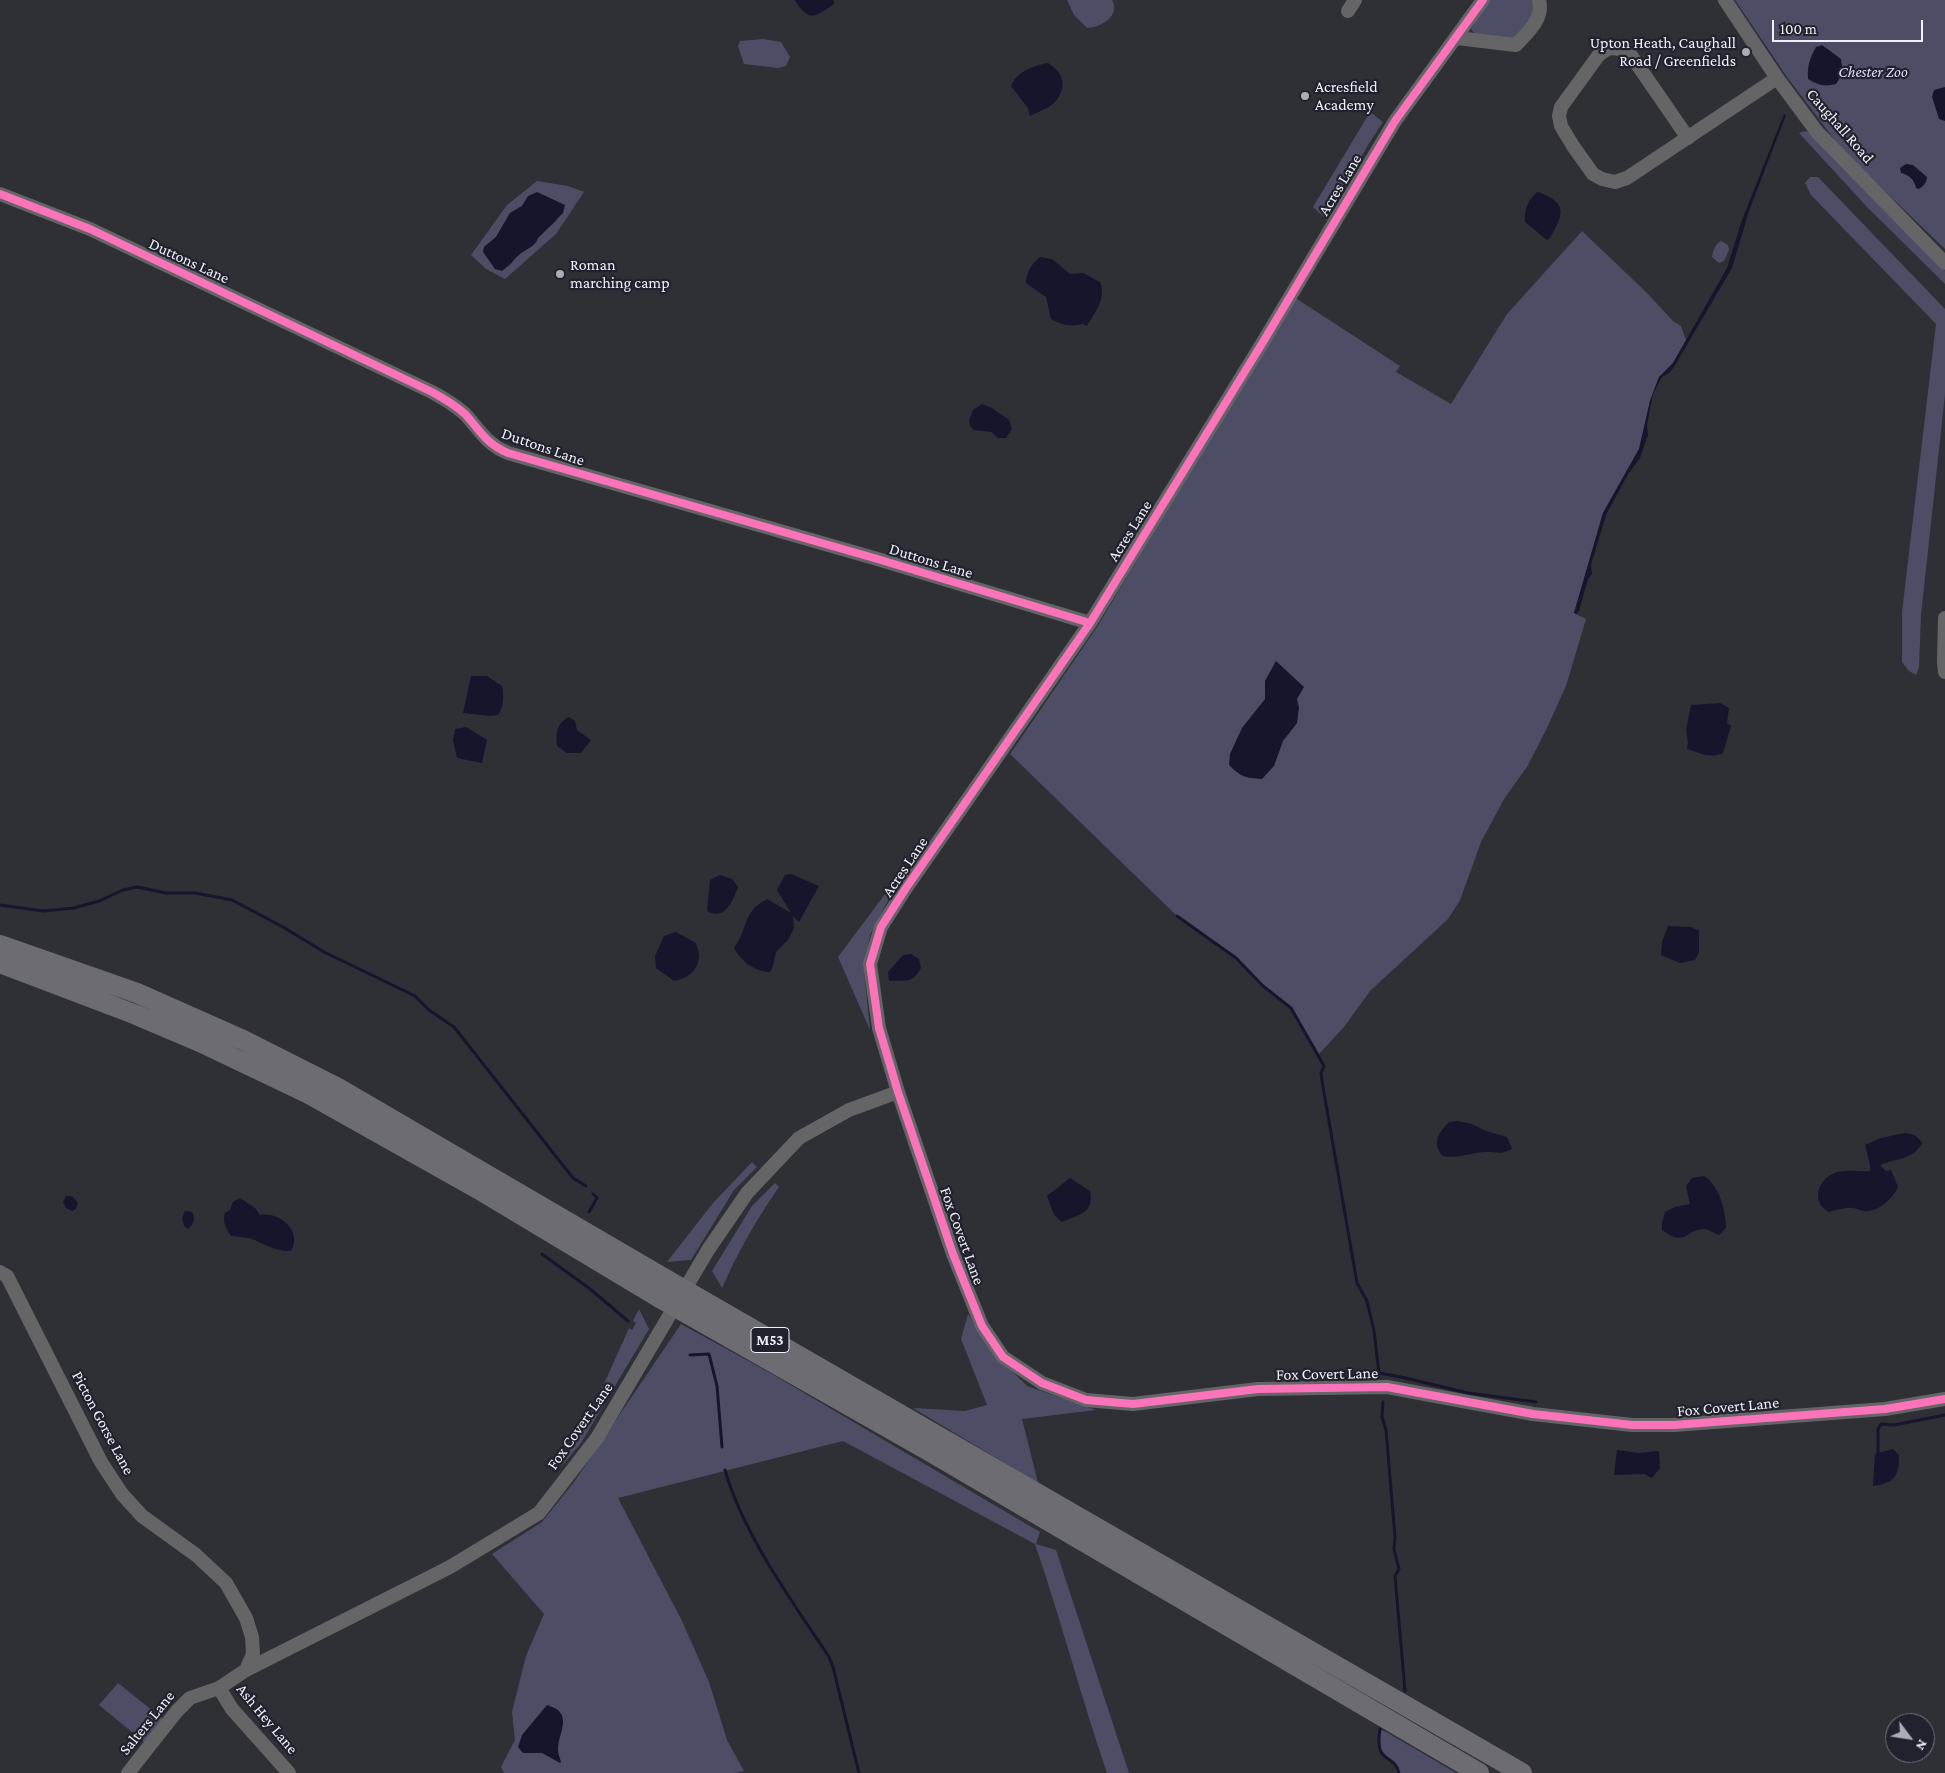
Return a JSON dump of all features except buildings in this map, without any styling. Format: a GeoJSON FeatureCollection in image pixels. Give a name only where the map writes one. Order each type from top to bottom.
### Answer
{"type":"FeatureCollection","features":[{"type":"Feature","properties":{"kind":"highway","name":"M53"},"geometry":{"type":"LineString","coordinates":[[0,945],[138,993],[243,1040],[338,1088],[684,1290],[1522,1773]]}},
{"type":"Feature","properties":{"kind":"highway","name":"M53"},"geometry":{"type":"LineString","coordinates":[[0,963],[167,1028],[230,1055],[309,1094],[461,1180],[658,1297],[930,1451],[1479,1773]]}},
{"type":"Feature","properties":{"kind":"street","name":"Acres Lane"},"geometry":{"type":"LineString","coordinates":[[898,1092],[879,1028],[870,964],[881,926],[1090,623],[1263,342],[1395,121],[1483,0]]}},
{"type":"Feature","properties":{"kind":"street"},"geometry":{"type":"LineString","coordinates":[[1457,38],[1516,45],[1538,19],[1541,6],[1539,0]]}},
{"type":"Feature","properties":{"kind":"street","name":"Caughall Road"},"geometry":{"type":"LineString","coordinates":[[1724,0],[1777,78],[1817,132],[1945,262]]}},
{"type":"Feature","properties":{"kind":"street"},"geometry":{"type":"LineString","coordinates":[[1688,138],[1630,54],[1612,47],[1604,50],[1598,56],[1561,107],[1559,116],[1561,126],[1593,174],[1602,179],[1615,182],[1627,178],[1688,138],[1777,78]]}},
{"type":"Feature","properties":{"kind":"street","name":"Duttons Lane"},"geometry":{"type":"LineString","coordinates":[[0,194],[90,229],[432,392],[464,414],[482,436],[495,447],[508,453],[874,558],[1090,623]]}},
{"type":"Feature","properties":{"kind":"street"},"geometry":{"type":"LineString","coordinates":[[1945,618],[1945,672]]}},
{"type":"Feature","properties":{"kind":"street","name":"Fox Covert Lane"},"geometry":{"type":"LineString","coordinates":[[246,1670],[450,1567],[539,1513],[597,1438],[653,1347],[708,1250],[747,1192],[800,1138],[849,1110],[898,1092],[953,1254],[982,1326],[1003,1357],[1042,1383],[1086,1400],[1133,1404],[1258,1389],[1387,1387],[1533,1414],[1632,1425],[1674,1425],[1885,1409],[1945,1399]]}},
{"type":"Feature","properties":{"kind":"street","name":"Picton Gorse Lane"},"geometry":{"type":"LineString","coordinates":[[0,1272],[7,1276],[96,1453],[122,1494],[142,1516],[196,1556],[226,1583],[246,1618],[252,1637],[253,1654],[246,1670]]}},
{"type":"Feature","properties":{"kind":"street","name":"Salters Lane"},"geometry":{"type":"LineString","coordinates":[[128,1773],[177,1710],[190,1698],[219,1688],[246,1670]]}},
{"type":"Feature","properties":{"kind":"street","name":"Ash Hey Lane"},"geometry":{"type":"LineString","coordinates":[[219,1688],[232,1709],[289,1773]]}},
{"type":"Feature","properties":{"kind":"green space"},"geometry":{"type":"Polygon","coordinates":[[[1067,0],[1112,0],[1114,11],[1108,20],[1098,26],[1087,28],[1074,15],[1067,0]]]}},
{"type":"Feature","properties":{"kind":"green space"},"geometry":{"type":"Polygon","coordinates":[[[1487,0],[1536,0],[1536,12],[1516,38],[1475,34],[1471,29],[1487,0]]]}},
{"type":"Feature","properties":{"kind":"green space","name":"Chester Zoo"},"geometry":{"type":"Polygon","coordinates":[[[1735,0],[1945,0],[1945,249],[1843,151],[1787,77],[1735,0]]]}},
{"type":"Feature","properties":{"kind":"green space"},"geometry":{"type":"Polygon","coordinates":[[[763,39],[781,42],[790,57],[786,66],[778,68],[744,64],[738,46],[740,41],[763,39]]]}},
{"type":"Feature","properties":{"kind":"green space"},"geometry":{"type":"Polygon","coordinates":[[[1370,112],[1383,122],[1368,145],[1327,220],[1313,207],[1370,112]]]}},
{"type":"Feature","properties":{"kind":"green space"},"geometry":{"type":"Polygon","coordinates":[[[1805,131],[1945,271],[1945,284],[1867,207],[1799,133],[1805,131]]]}},
{"type":"Feature","properties":{"kind":"green space"},"geometry":{"type":"Polygon","coordinates":[[[1810,177],[1818,177],[1945,309],[1945,394],[1921,615],[1919,668],[1916,675],[1909,671],[1902,662],[1902,612],[1936,324],[1811,195],[1805,183],[1810,177]]]}},
{"type":"Feature","properties":{"kind":"green space"},"geometry":{"type":"Polygon","coordinates":[[[537,181],[568,186],[584,192],[556,234],[505,279],[486,269],[471,255],[507,205],[537,181]],[[528,196],[522,206],[510,213],[496,237],[484,247],[495,269],[509,266],[519,254],[536,243],[538,238],[557,220],[528,196]]]}},
{"type":"Feature","properties":{"kind":"green space"},"geometry":{"type":"Polygon","coordinates":[[[1582,231],[1645,291],[1673,321],[1681,326],[1686,340],[1673,363],[1659,377],[1650,401],[1639,449],[1603,513],[1574,613],[1586,619],[1566,686],[1527,767],[1504,799],[1481,842],[1460,900],[1448,919],[1370,991],[1344,1027],[1319,1054],[1291,1008],[1263,986],[1236,958],[1177,916],[1010,754],[1097,627],[1294,297],[1400,366],[1396,372],[1451,404],[1507,314],[1582,231]]]}},
{"type":"Feature","properties":{"kind":"green space"},"geometry":{"type":"Polygon","coordinates":[[[1721,241],[1728,245],[1729,250],[1724,261],[1719,263],[1712,257],[1717,244],[1721,241]]]}},
{"type":"Feature","properties":{"kind":"green space"},"geometry":{"type":"Polygon","coordinates":[[[906,866],[870,935],[864,970],[870,1030],[838,957],[906,866]]]}},
{"type":"Feature","properties":{"kind":"green space"},"geometry":{"type":"Polygon","coordinates":[[[752,1162],[757,1167],[734,1190],[691,1260],[667,1262],[713,1203],[752,1162]]]}},
{"type":"Feature","properties":{"kind":"green space"},"geometry":{"type":"Polygon","coordinates":[[[775,1183],[779,1187],[748,1236],[722,1288],[712,1271],[752,1206],[775,1183]]]}},
{"type":"Feature","properties":{"kind":"green space"},"geometry":{"type":"Polygon","coordinates":[[[639,1309],[649,1329],[581,1443],[561,1467],[596,1402],[629,1328],[632,1330],[636,1323],[633,1321],[639,1309]]]}},
{"type":"Feature","properties":{"kind":"green space"},"geometry":{"type":"Polygon","coordinates":[[[968,1314],[995,1354],[1027,1386],[1096,1410],[1022,1419],[1038,1483],[913,1408],[965,1411],[987,1405],[961,1339],[968,1314]]]}},
{"type":"Feature","properties":{"kind":"green space"},"geometry":{"type":"Polygon","coordinates":[[[681,1324],[772,1374],[1040,1532],[1036,1544],[1056,1550],[1129,1773],[1107,1773],[1035,1544],[843,1441],[618,1498],[682,1621],[709,1682],[727,1740],[744,1771],[735,1773],[504,1773],[501,1767],[515,1740],[512,1712],[526,1656],[544,1614],[492,1554],[542,1522],[574,1482],[681,1324]]]}},
{"type":"Feature","properties":{"kind":"green space"},"geometry":{"type":"Polygon","coordinates":[[[118,1683],[163,1719],[144,1742],[99,1705],[118,1683]]]}},
{"type":"Feature","properties":{"kind":"green space"},"geometry":{"type":"Polygon","coordinates":[[[1380,1729],[1456,1773],[1399,1773],[1393,1762],[1382,1754],[1379,1741],[1380,1729]]]}},
{"type":"Feature","properties":{"kind":"shaded area"},"geometry":{"type":"Polygon","coordinates":[[[795,0],[834,0],[834,4],[817,15],[808,15],[795,0]]]}},
{"type":"Feature","properties":{"kind":"shaded area"},"geometry":{"type":"Polygon","coordinates":[[[1822,45],[1841,59],[1843,73],[1836,84],[1821,85],[1808,79],[1812,55],[1816,47],[1822,45]]]}},
{"type":"Feature","properties":{"kind":"shaded area"},"geometry":{"type":"Polygon","coordinates":[[[1048,63],[1061,76],[1061,92],[1052,105],[1030,116],[1028,108],[1011,86],[1021,73],[1037,65],[1048,63]]]}},
{"type":"Feature","properties":{"kind":"shaded area"},"geometry":{"type":"Polygon","coordinates":[[[1945,87],[1945,121],[1939,119],[1932,97],[1934,90],[1945,87]]]}},
{"type":"Feature","properties":{"kind":"shaded area"},"geometry":{"type":"Polygon","coordinates":[[[1784,114],[1786,115],[1749,211],[1732,268],[1674,367],[1662,377],[1653,394],[1647,425],[1648,435],[1640,458],[1628,474],[1606,515],[1591,565],[1592,574],[1588,579],[1579,611],[1577,614],[1574,613],[1603,513],[1639,449],[1650,401],[1659,377],[1673,363],[1727,268],[1742,220],[1784,114]]]}},
{"type":"Feature","properties":{"kind":"shaded area"},"geometry":{"type":"Polygon","coordinates":[[[1906,164],[1913,165],[1927,177],[1925,184],[1919,189],[1916,188],[1911,178],[1901,173],[1900,168],[1906,164]]]}},
{"type":"Feature","properties":{"kind":"shaded area"},"geometry":{"type":"Polygon","coordinates":[[[537,192],[565,205],[563,213],[538,238],[535,244],[520,254],[505,269],[502,271],[495,269],[483,252],[484,247],[496,237],[510,213],[522,206],[528,196],[537,192]]]}},
{"type":"Feature","properties":{"kind":"shaded area"},"geometry":{"type":"Polygon","coordinates":[[[1538,192],[1548,196],[1559,205],[1560,216],[1558,223],[1547,240],[1525,222],[1527,205],[1538,192]]]}},
{"type":"Feature","properties":{"kind":"shaded area"},"geometry":{"type":"Polygon","coordinates":[[[1040,257],[1052,259],[1070,274],[1083,273],[1100,282],[1102,288],[1101,299],[1087,326],[1083,324],[1066,325],[1051,319],[1046,297],[1026,283],[1030,268],[1040,257]]]}},
{"type":"Feature","properties":{"kind":"shaded area"},"geometry":{"type":"Polygon","coordinates":[[[982,404],[992,408],[1009,420],[1012,429],[1006,438],[998,438],[991,432],[974,430],[970,426],[969,420],[973,410],[982,404]]]}},
{"type":"Feature","properties":{"kind":"shaded area"},"geometry":{"type":"Polygon","coordinates":[[[1276,661],[1304,687],[1297,699],[1299,708],[1297,723],[1283,741],[1274,766],[1262,779],[1247,777],[1229,765],[1230,754],[1242,728],[1265,699],[1265,681],[1276,661]]]}},
{"type":"Feature","properties":{"kind":"shaded area"},"geometry":{"type":"Polygon","coordinates":[[[471,676],[487,676],[502,686],[503,701],[498,715],[463,713],[471,676]]]}},
{"type":"Feature","properties":{"kind":"shaded area"},"geometry":{"type":"Polygon","coordinates":[[[1720,703],[1729,708],[1727,723],[1731,726],[1723,753],[1709,755],[1687,749],[1686,730],[1691,705],[1720,703]]]}},
{"type":"Feature","properties":{"kind":"shaded area"},"geometry":{"type":"Polygon","coordinates":[[[569,717],[575,721],[577,730],[591,740],[581,753],[567,753],[557,746],[559,726],[569,717]]]}},
{"type":"Feature","properties":{"kind":"shaded area"},"geometry":{"type":"Polygon","coordinates":[[[466,727],[487,740],[482,763],[457,758],[453,740],[455,729],[466,727]]]}},
{"type":"Feature","properties":{"kind":"shaded area"},"geometry":{"type":"Polygon","coordinates":[[[791,874],[819,886],[799,922],[793,916],[794,928],[788,940],[776,952],[770,972],[764,972],[754,968],[740,957],[734,948],[739,941],[749,915],[759,904],[767,899],[791,913],[777,890],[785,875],[791,874]]]}},
{"type":"Feature","properties":{"kind":"shaded area"},"geometry":{"type":"Polygon","coordinates":[[[720,875],[732,879],[738,887],[734,898],[727,908],[719,913],[713,913],[707,911],[710,880],[720,875]]]}},
{"type":"Feature","properties":{"kind":"shaded area"},"geometry":{"type":"Polygon","coordinates":[[[1668,926],[1691,927],[1699,931],[1699,952],[1695,960],[1680,963],[1661,955],[1662,942],[1668,926]]]}},
{"type":"Feature","properties":{"kind":"shaded area"},"geometry":{"type":"Polygon","coordinates":[[[676,932],[696,943],[699,956],[696,967],[690,974],[683,979],[674,981],[656,968],[655,956],[664,936],[676,932]]]}},
{"type":"Feature","properties":{"kind":"shaded area"},"geometry":{"type":"Polygon","coordinates":[[[911,954],[919,959],[921,968],[915,977],[908,980],[889,981],[888,972],[903,955],[911,954]]]}},
{"type":"Feature","properties":{"kind":"shaded area"},"geometry":{"type":"Polygon","coordinates":[[[1458,1121],[1507,1137],[1512,1149],[1500,1153],[1484,1152],[1443,1156],[1437,1147],[1438,1138],[1449,1122],[1458,1121]]]}},
{"type":"Feature","properties":{"kind":"shaded area"},"geometry":{"type":"Polygon","coordinates":[[[1905,1133],[1915,1135],[1922,1143],[1919,1149],[1909,1156],[1880,1165],[1886,1171],[1891,1170],[1898,1187],[1889,1200],[1875,1210],[1869,1211],[1850,1208],[1829,1212],[1820,1204],[1818,1199],[1819,1189],[1826,1179],[1835,1173],[1870,1171],[1865,1145],[1881,1138],[1905,1133]]]}},
{"type":"Feature","properties":{"kind":"shaded area"},"geometry":{"type":"Polygon","coordinates":[[[1704,1176],[1714,1185],[1721,1199],[1726,1228],[1719,1235],[1704,1229],[1681,1238],[1670,1235],[1662,1230],[1665,1212],[1675,1207],[1690,1204],[1686,1186],[1692,1178],[1704,1176]]]}},
{"type":"Feature","properties":{"kind":"shaded area"},"geometry":{"type":"Polygon","coordinates":[[[1070,1178],[1090,1191],[1090,1204],[1084,1212],[1062,1222],[1054,1215],[1047,1196],[1070,1178]]]}},
{"type":"Feature","properties":{"kind":"shaded area"},"geometry":{"type":"Polygon","coordinates":[[[66,1196],[72,1196],[78,1203],[76,1209],[72,1211],[66,1208],[63,1202],[66,1196]]]}},
{"type":"Feature","properties":{"kind":"shaded area"},"geometry":{"type":"Polygon","coordinates":[[[240,1198],[255,1208],[260,1215],[275,1216],[288,1224],[294,1237],[291,1251],[275,1249],[250,1238],[231,1236],[225,1225],[224,1216],[230,1210],[233,1202],[240,1198]]]}},
{"type":"Feature","properties":{"kind":"shaded area"},"geometry":{"type":"Polygon","coordinates":[[[185,1211],[192,1212],[194,1217],[193,1223],[188,1229],[184,1226],[182,1218],[185,1211]]]}},
{"type":"Feature","properties":{"kind":"shaded area"},"geometry":{"type":"Polygon","coordinates":[[[1893,1449],[1899,1455],[1897,1473],[1886,1483],[1873,1486],[1875,1454],[1893,1449]]]}},
{"type":"Feature","properties":{"kind":"shaded area"},"geometry":{"type":"Polygon","coordinates":[[[1617,1450],[1639,1453],[1659,1451],[1660,1468],[1652,1478],[1644,1474],[1614,1475],[1617,1450]]]}},
{"type":"Feature","properties":{"kind":"shaded area"},"geometry":{"type":"Polygon","coordinates":[[[547,1705],[556,1708],[563,1718],[558,1750],[560,1763],[542,1753],[523,1753],[518,1747],[522,1735],[547,1705]]]}},
{"type":"Feature","properties":{"kind":"waterway"},"geometry":{"type":"LineString","coordinates":[[0,905],[43,911],[74,908],[99,901],[123,890],[137,887],[166,893],[195,893],[232,900],[283,927],[324,952],[415,996],[429,1010],[454,1027],[573,1178],[586,1186]]}},
{"type":"Feature","properties":{"kind":"waterway"},"geometry":{"type":"LineString","coordinates":[[1177,916],[1236,958],[1263,986],[1291,1008],[1324,1066],[1321,1073],[1322,1081],[1357,1283],[1367,1301],[1374,1331],[1379,1373],[1468,1393],[1536,1402]]}},
{"type":"Feature","properties":{"kind":"waterway"},"geometry":{"type":"LineString","coordinates":[[589,1212],[597,1198],[593,1194]]}},
{"type":"Feature","properties":{"kind":"waterway"},"geometry":{"type":"LineString","coordinates":[[542,1254],[590,1289],[628,1321]]}},
{"type":"Feature","properties":{"kind":"waterway"},"geometry":{"type":"LineString","coordinates":[[690,1355],[709,1354],[717,1386],[722,1447]]}},
{"type":"Feature","properties":{"kind":"waterway"},"geometry":{"type":"LineString","coordinates":[[1383,1402],[1382,1417],[1386,1430],[1395,1537],[1394,1549],[1399,1569],[1395,1576],[1405,1691]]}},
{"type":"Feature","properties":{"kind":"waterway"},"geometry":{"type":"LineString","coordinates":[[1878,1453],[1878,1429],[1881,1424],[1894,1425],[1945,1415]]}},
{"type":"Feature","properties":{"kind":"waterway"},"geometry":{"type":"LineString","coordinates":[[725,1470],[733,1494],[756,1543],[829,1657],[859,1773]]}},
{"type":"Feature","properties":{"kind":"waterway"},"geometry":{"type":"LineString","coordinates":[[1380,1729],[1379,1741],[1382,1754],[1393,1762],[1399,1773]]}},
{"type":"Feature","properties":{"kind":"cycle path"},"geometry":{"type":"LineString","coordinates":[[1483,0],[1395,121],[1263,342],[1090,623],[881,927],[870,964],[879,1028],[898,1092],[953,1254],[982,1326],[1003,1357],[1042,1383],[1086,1400],[1133,1404],[1258,1389],[1387,1387],[1533,1414],[1632,1425],[1674,1425],[1885,1409],[1945,1399]]}},
{"type":"Feature","properties":{"kind":"cycle path"},"geometry":{"type":"LineString","coordinates":[[0,194],[90,229],[432,392],[465,414],[489,441],[508,453],[874,558],[1090,623]]}},
{"type":"Feature","properties":{"kind":"place","name":"Upton Heath, Caughall Road / Greenfields"},"geometry":{"type":"Point","coordinates":[1746,52]}},
{"type":"Feature","properties":{"kind":"place","name":"Acresfield Academy"},"geometry":{"type":"Point","coordinates":[1305,96]}},
{"type":"Feature","properties":{"kind":"place","name":"Roman marching camp"},"geometry":{"type":"Point","coordinates":[560,274]}}]}
